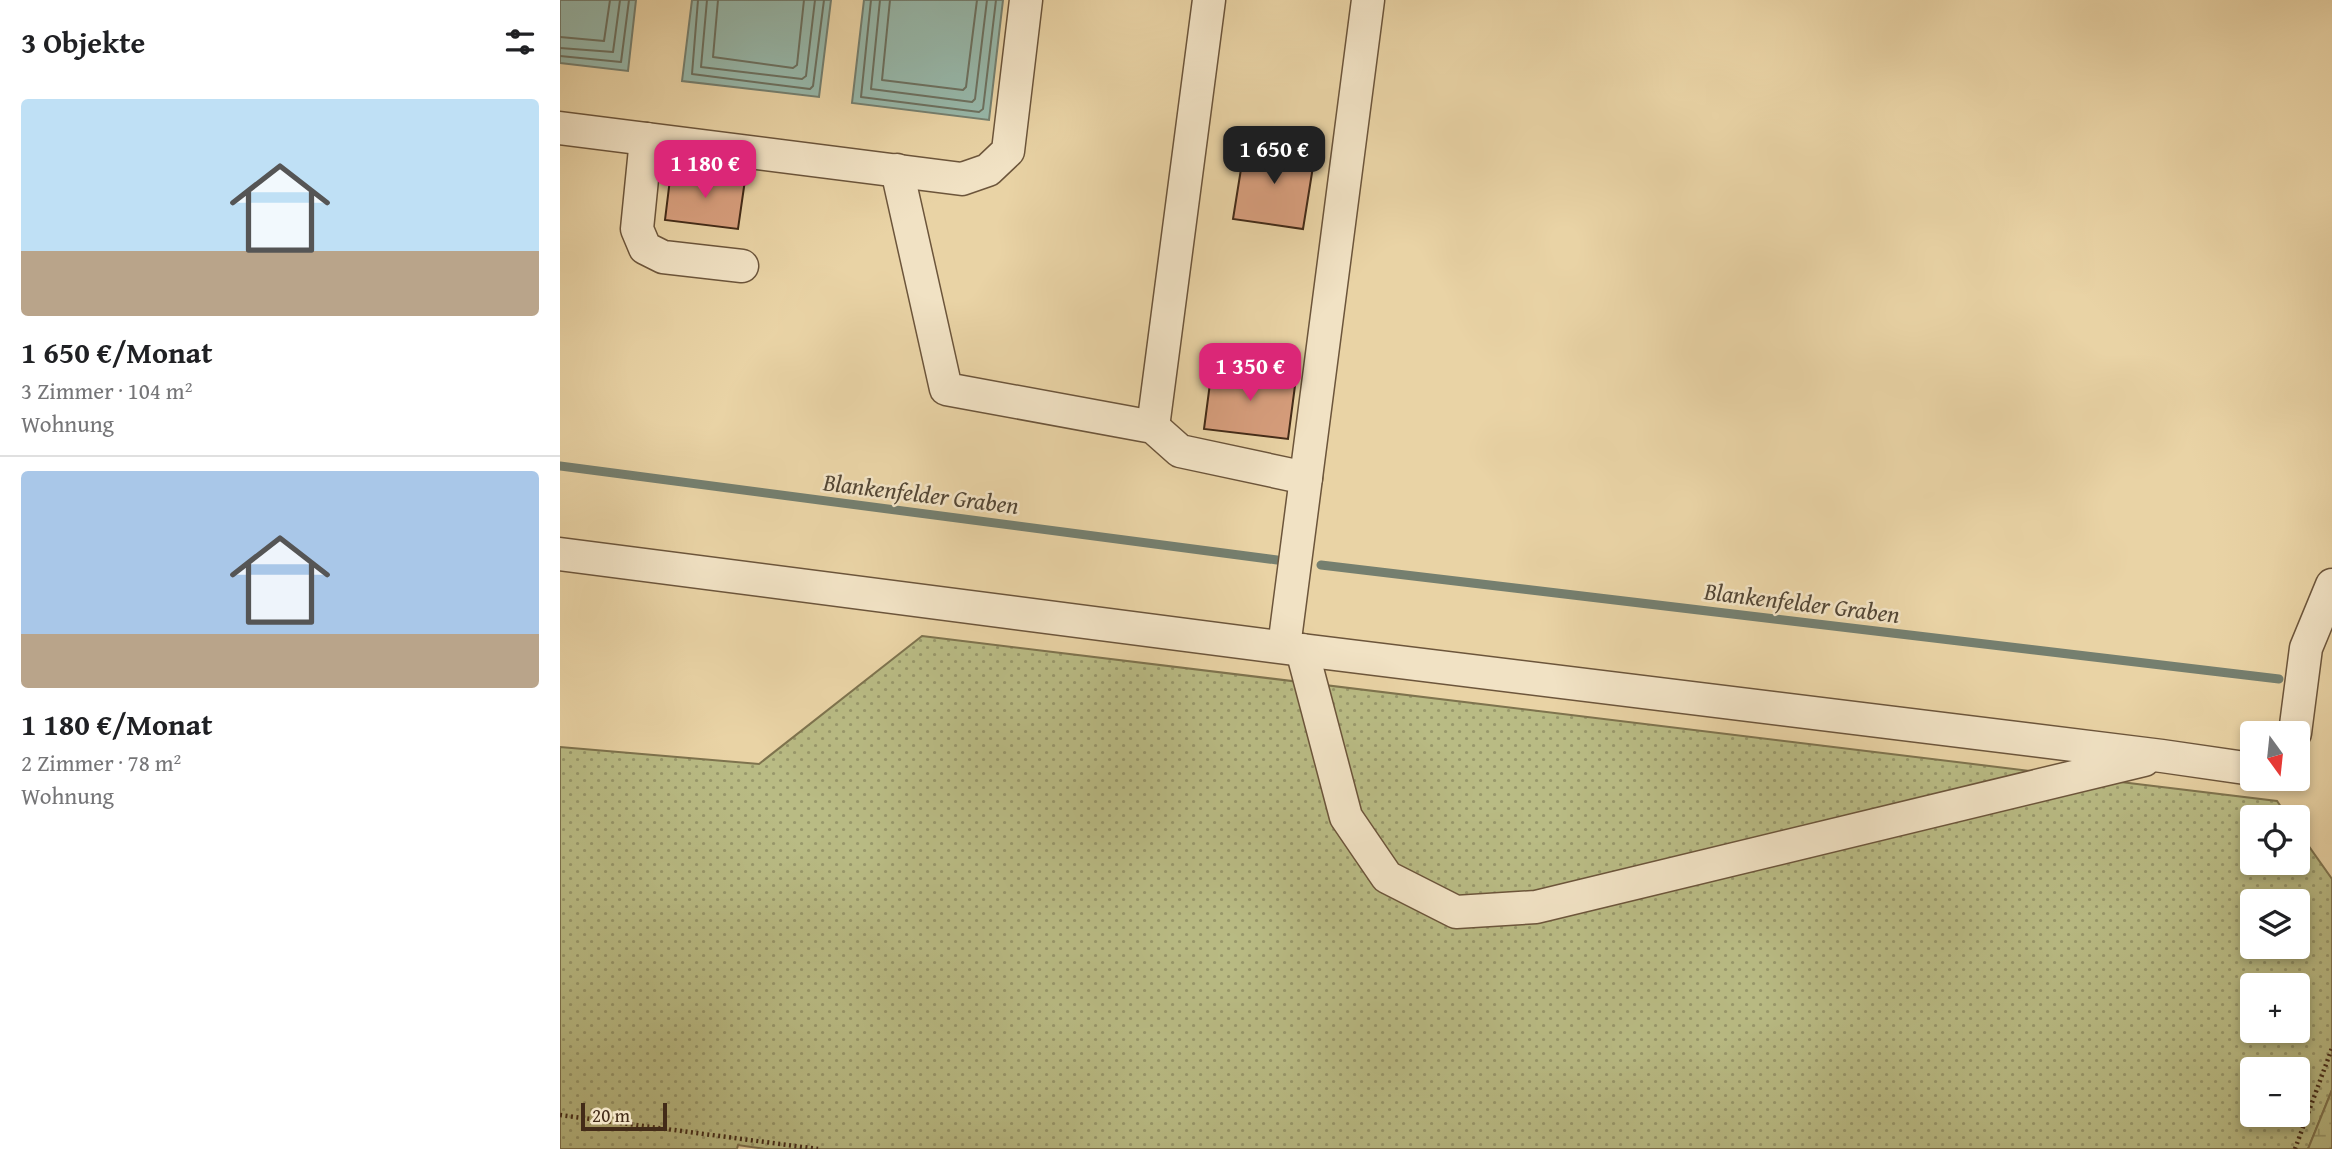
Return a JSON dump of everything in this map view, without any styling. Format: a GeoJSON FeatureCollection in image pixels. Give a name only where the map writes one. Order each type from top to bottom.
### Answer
{"type":"FeatureCollection","features":[{"type":"Feature","properties":{"kind":"lane"},"geometry":{"type":"LineString","coordinates":[[560,128],[962,179],[988,170],[1008,151],[1026,0]]}},
{"type":"Feature","properties":{"kind":"lane"},"geometry":{"type":"LineString","coordinates":[[1153,427],[1209,0]]}},
{"type":"Feature","properties":{"kind":"lane"},"geometry":{"type":"LineString","coordinates":[[1368,0],[1306,478],[1293,648],[1346,817],[1387,877],[1456,912],[1536,906],[2162,756]]}},
{"type":"Feature","properties":{"kind":"lane"},"geometry":{"type":"LineString","coordinates":[[646,139],[637,229],[645,248],[663,257],[741,265]]}},
{"type":"Feature","properties":{"kind":"lane"},"geometry":{"type":"LineString","coordinates":[[897,170],[946,388],[1153,427],[1180,451],[1306,478]]}},
{"type":"Feature","properties":{"kind":"lane"},"geometry":{"type":"LineString","coordinates":[[560,554],[2240,767]]}},
{"type":"Feature","properties":{"kind":"lane"},"geometry":{"type":"LineString","coordinates":[[2296,721],[2306,648],[2332,584]]}},
{"type":"Feature","properties":{"kind":"path"},"geometry":{"type":"LineString","coordinates":[[2295,1149],[2332,1048]]}},
{"type":"Feature","properties":{"kind":"path"},"geometry":{"type":"LineString","coordinates":[[560,1115],[818,1149]]}},
{"type":"Feature","properties":{"kind":"green space"},"geometry":{"type":"Polygon","coordinates":[[[922,636],[2277,801],[2280,805],[2240,805],[2240,875],[2310,875],[2310,848],[2332,879],[2332,1090],[2308,1149],[765,1149],[738,1145],[737,1149],[560,1149],[560,747],[759,764],[922,636]]]}},
{"type":"Feature","properties":{"kind":"green space"},"geometry":{"type":"Polygon","coordinates":[[[2332,1090],[2332,1149],[2308,1149],[2332,1090]]]}},
{"type":"Feature","properties":{"kind":"water"},"geometry":{"type":"Polygon","coordinates":[[[560,0],[636,0],[628,71],[560,63],[560,0]]]}},
{"type":"Feature","properties":{"kind":"water"},"geometry":{"type":"Polygon","coordinates":[[[692,0],[831,0],[819,97],[682,81],[692,0]]]}},
{"type":"Feature","properties":{"kind":"water"},"geometry":{"type":"Polygon","coordinates":[[[864,0],[1003,0],[989,120],[852,103],[864,0]]]}},
{"type":"Feature","properties":{"kind":"building"},"geometry":{"type":"Polygon","coordinates":[[[1245,144],[1315,154],[1303,229],[1233,219],[1245,144]]]}},
{"type":"Feature","properties":{"kind":"building"},"geometry":{"type":"Polygon","coordinates":[[[671,171],[745,180],[738,229],[665,220],[671,171]]]}},
{"type":"Feature","properties":{"kind":"building"},"geometry":{"type":"Polygon","coordinates":[[[1212,368],[1296,378],[1288,439],[1204,429],[1212,368]]]}},
{"type":"Feature","properties":{"kind":"waterway","name":"Blankenfelder Graben"},"geometry":{"type":"LineString","coordinates":[[560,466],[1277,560]]}},
{"type":"Feature","properties":{"kind":"waterway","name":"Blankenfelder Graben"},"geometry":{"type":"LineString","coordinates":[[1321,565],[2279,679]]}}]}
